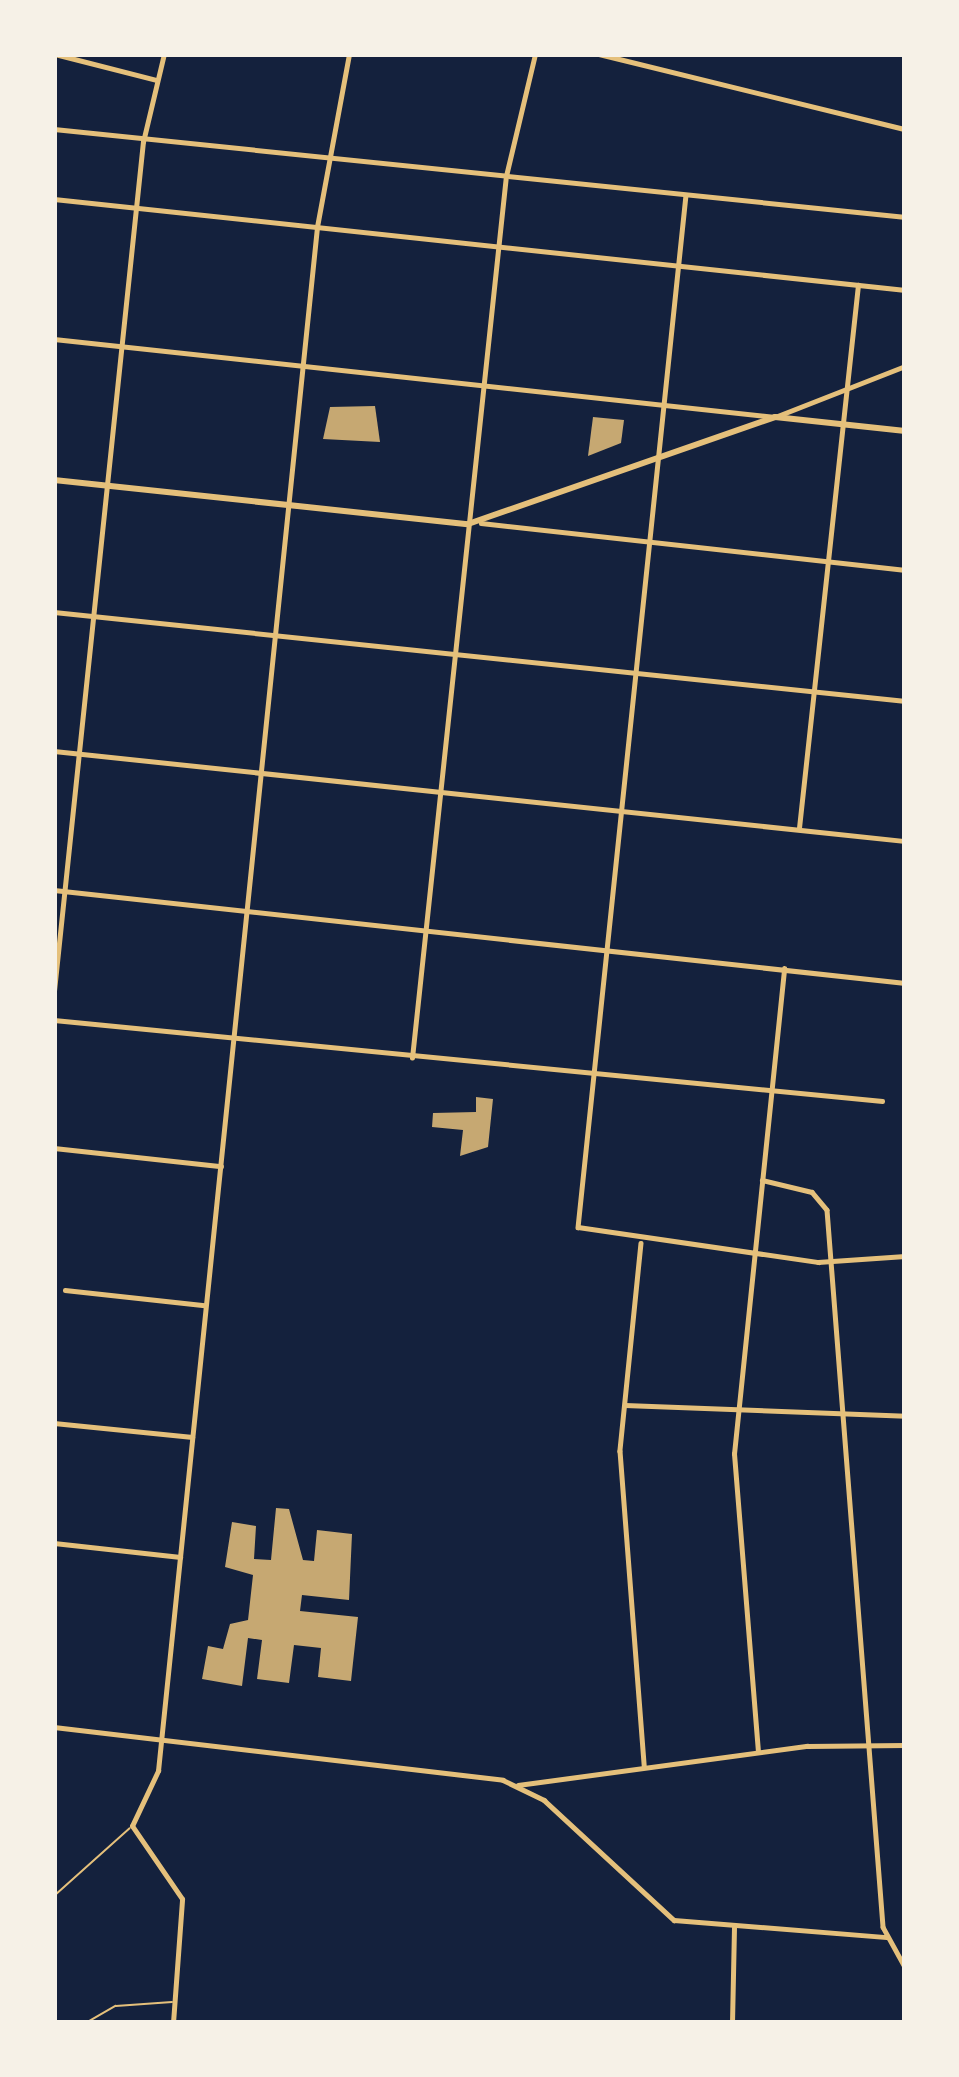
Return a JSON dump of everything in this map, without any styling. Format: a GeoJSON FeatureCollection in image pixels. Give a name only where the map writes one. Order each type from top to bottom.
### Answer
{"type":"FeatureCollection","features":[{"type":"Feature","properties":{"kind":"main road"},"geometry":{"type":"LineString","coordinates":[[54,480],[468,524],[775,418],[905,431]]}},
{"type":"Feature","properties":{"kind":"street"},"geometry":{"type":"LineString","coordinates":[[55,54],[157,80]]}},
{"type":"Feature","properties":{"kind":"street"},"geometry":{"type":"LineString","coordinates":[[54,991],[144,137],[164,54]]}},
{"type":"Feature","properties":{"kind":"street"},"geometry":{"type":"LineString","coordinates":[[173,2023],[182,1899],[132,1826],[161,1742],[317,227],[326,155],[350,54]]}},
{"type":"Feature","properties":{"kind":"street"},"geometry":{"type":"LineString","coordinates":[[412,1058],[506,176],[535,54]]}},
{"type":"Feature","properties":{"kind":"street"},"geometry":{"type":"LineString","coordinates":[[599,54],[905,129]]}},
{"type":"Feature","properties":{"kind":"street"},"geometry":{"type":"LineString","coordinates":[[54,129],[905,217]]}},
{"type":"Feature","properties":{"kind":"street"},"geometry":{"type":"LineString","coordinates":[[686,196],[578,1227],[641,1243],[832,1262],[905,1256]]}},
{"type":"Feature","properties":{"kind":"street"},"geometry":{"type":"LineString","coordinates":[[54,199],[905,290]]}},
{"type":"Feature","properties":{"kind":"street"},"geometry":{"type":"LineString","coordinates":[[799,830],[858,285]]}},
{"type":"Feature","properties":{"kind":"street"},"geometry":{"type":"LineString","coordinates":[[54,339],[775,418],[905,366]]}},
{"type":"Feature","properties":{"kind":"street"},"geometry":{"type":"LineString","coordinates":[[481,523],[905,570]]}},
{"type":"Feature","properties":{"kind":"street"},"geometry":{"type":"LineString","coordinates":[[54,612],[905,701]]}},
{"type":"Feature","properties":{"kind":"street"},"geometry":{"type":"LineString","coordinates":[[54,751],[905,841]]}},
{"type":"Feature","properties":{"kind":"street"},"geometry":{"type":"LineString","coordinates":[[54,890],[905,983]]}},
{"type":"Feature","properties":{"kind":"street"},"geometry":{"type":"LineString","coordinates":[[758,1752],[737,1417],[784,969]]}},
{"type":"Feature","properties":{"kind":"street"},"geometry":{"type":"LineString","coordinates":[[54,1020],[771,1096],[882,1101]]}},
{"type":"Feature","properties":{"kind":"street"},"geometry":{"type":"LineString","coordinates":[[54,1148],[222,1166]]}},
{"type":"Feature","properties":{"kind":"street"},"geometry":{"type":"LineString","coordinates":[[762,1180],[820,1197],[832,1262],[886,1937],[905,1967]]}},
{"type":"Feature","properties":{"kind":"street"},"geometry":{"type":"LineString","coordinates":[[641,1243],[625,1406],[644,1766]]}},
{"type":"Feature","properties":{"kind":"street"},"geometry":{"type":"LineString","coordinates":[[64,1291],[204,1305]]}},
{"type":"Feature","properties":{"kind":"street"},"geometry":{"type":"LineString","coordinates":[[625,1406],[844,1421],[905,1416]]}},
{"type":"Feature","properties":{"kind":"street"},"geometry":{"type":"LineString","coordinates":[[54,1423],[192,1437]]}},
{"type":"Feature","properties":{"kind":"street"},"geometry":{"type":"LineString","coordinates":[[54,1544],[180,1557]]}},
{"type":"Feature","properties":{"kind":"street"},"geometry":{"type":"LineString","coordinates":[[54,1726],[518,1785],[758,1752],[871,1743],[905,1745]]}},
{"type":"Feature","properties":{"kind":"street"},"geometry":{"type":"LineString","coordinates":[[518,1785],[663,1913],[734,1928],[886,1937]]}},
{"type":"Feature","properties":{"kind":"street"},"geometry":{"type":"LineString","coordinates":[[732,2023],[734,1928]]}},
{"type":"Feature","properties":{"kind":"lane"},"geometry":{"type":"LineString","coordinates":[[54,1895],[132,1826]]}},
{"type":"Feature","properties":{"kind":"lane"},"geometry":{"type":"LineString","coordinates":[[86,2023],[116,2006],[176,2002]]}},
{"type":"Feature","properties":{"kind":"building"},"geometry":{"type":"Polygon","coordinates":[[[375,406],[380,442],[323,439],[330,407],[375,406]]]}},
{"type":"Feature","properties":{"kind":"building"},"geometry":{"type":"Polygon","coordinates":[[[593,417],[624,420],[621,443],[588,456],[593,417]]]}},
{"type":"Feature","properties":{"kind":"building"},"geometry":{"type":"Polygon","coordinates":[[[476,1097],[493,1099],[488,1147],[460,1156],[463,1130],[432,1127],[433,1113],[476,1112],[476,1097]]]}},
{"type":"Feature","properties":{"kind":"building"},"geometry":{"type":"Polygon","coordinates":[[[276,1508],[289,1509],[303,1560],[314,1561],[317,1530],[352,1534],[349,1600],[302,1595],[300,1611],[358,1617],[351,1681],[318,1677],[321,1648],[294,1645],[289,1683],[257,1679],[262,1640],[248,1638],[242,1686],[202,1679],[208,1646],[223,1649],[230,1624],[248,1620],[253,1575],[225,1567],[232,1522],[256,1526],[254,1559],[271,1560],[276,1508]]]}}]}
